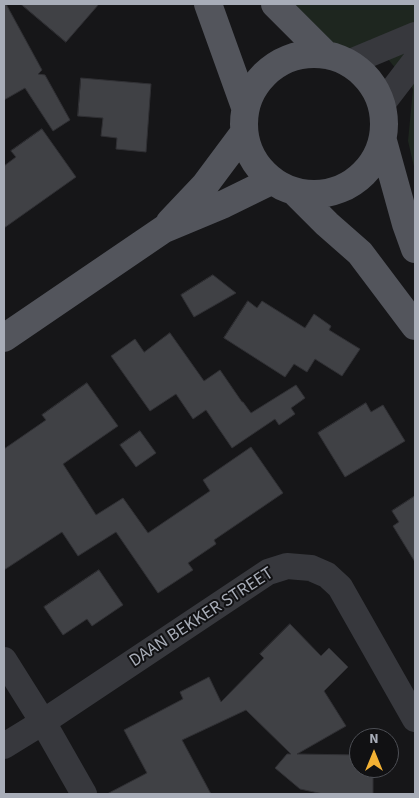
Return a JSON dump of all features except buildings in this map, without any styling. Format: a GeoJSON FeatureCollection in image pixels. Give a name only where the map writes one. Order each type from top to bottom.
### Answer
{"type":"FeatureCollection","features":[{"type":"Feature","properties":{"kind":"main road"},"geometry":{"type":"LineString","coordinates":[[208,4],[244,121],[248,152],[258,168],[271,181],[295,192],[317,195],[340,190],[359,179],[374,162],[383,141]]}},
{"type":"Feature","properties":{"kind":"main road"},"geometry":{"type":"LineString","coordinates":[[275,4],[337,59],[363,74],[374,87],[382,104],[384,116],[383,141],[406,224],[415,249]]}},
{"type":"Feature","properties":{"kind":"main road"},"geometry":{"type":"LineString","coordinates":[[164,229],[205,185],[244,121],[256,84],[275,65],[300,55],[337,59]]}},
{"type":"Feature","properties":{"kind":"main road"},"geometry":{"type":"LineString","coordinates":[[4,338],[164,229],[224,204],[271,181]]}},
{"type":"Feature","properties":{"kind":"main road"},"geometry":{"type":"LineString","coordinates":[[295,192],[360,253],[415,326]]}},
{"type":"Feature","properties":{"kind":"street"},"geometry":{"type":"LineString","coordinates":[[337,59],[415,35]]}},
{"type":"Feature","properties":{"kind":"street"},"geometry":{"type":"LineString","coordinates":[[382,104],[415,62]]}},
{"type":"Feature","properties":{"kind":"street","name":"DAAN BEKKER STREET"},"geometry":{"type":"LineString","coordinates":[[4,746],[268,572],[287,566],[311,568],[327,575],[340,587],[415,719]]}},
{"type":"Feature","properties":{"kind":"street"},"geometry":{"type":"LineString","coordinates":[[4,660],[43,722],[84,794]]}},
{"type":"Feature","properties":{"kind":"shaded area"},"geometry":{"type":"Polygon","coordinates":[[[274,4],[415,4],[415,171],[408,141],[413,89],[371,39],[348,63],[274,4]]]}}]}
